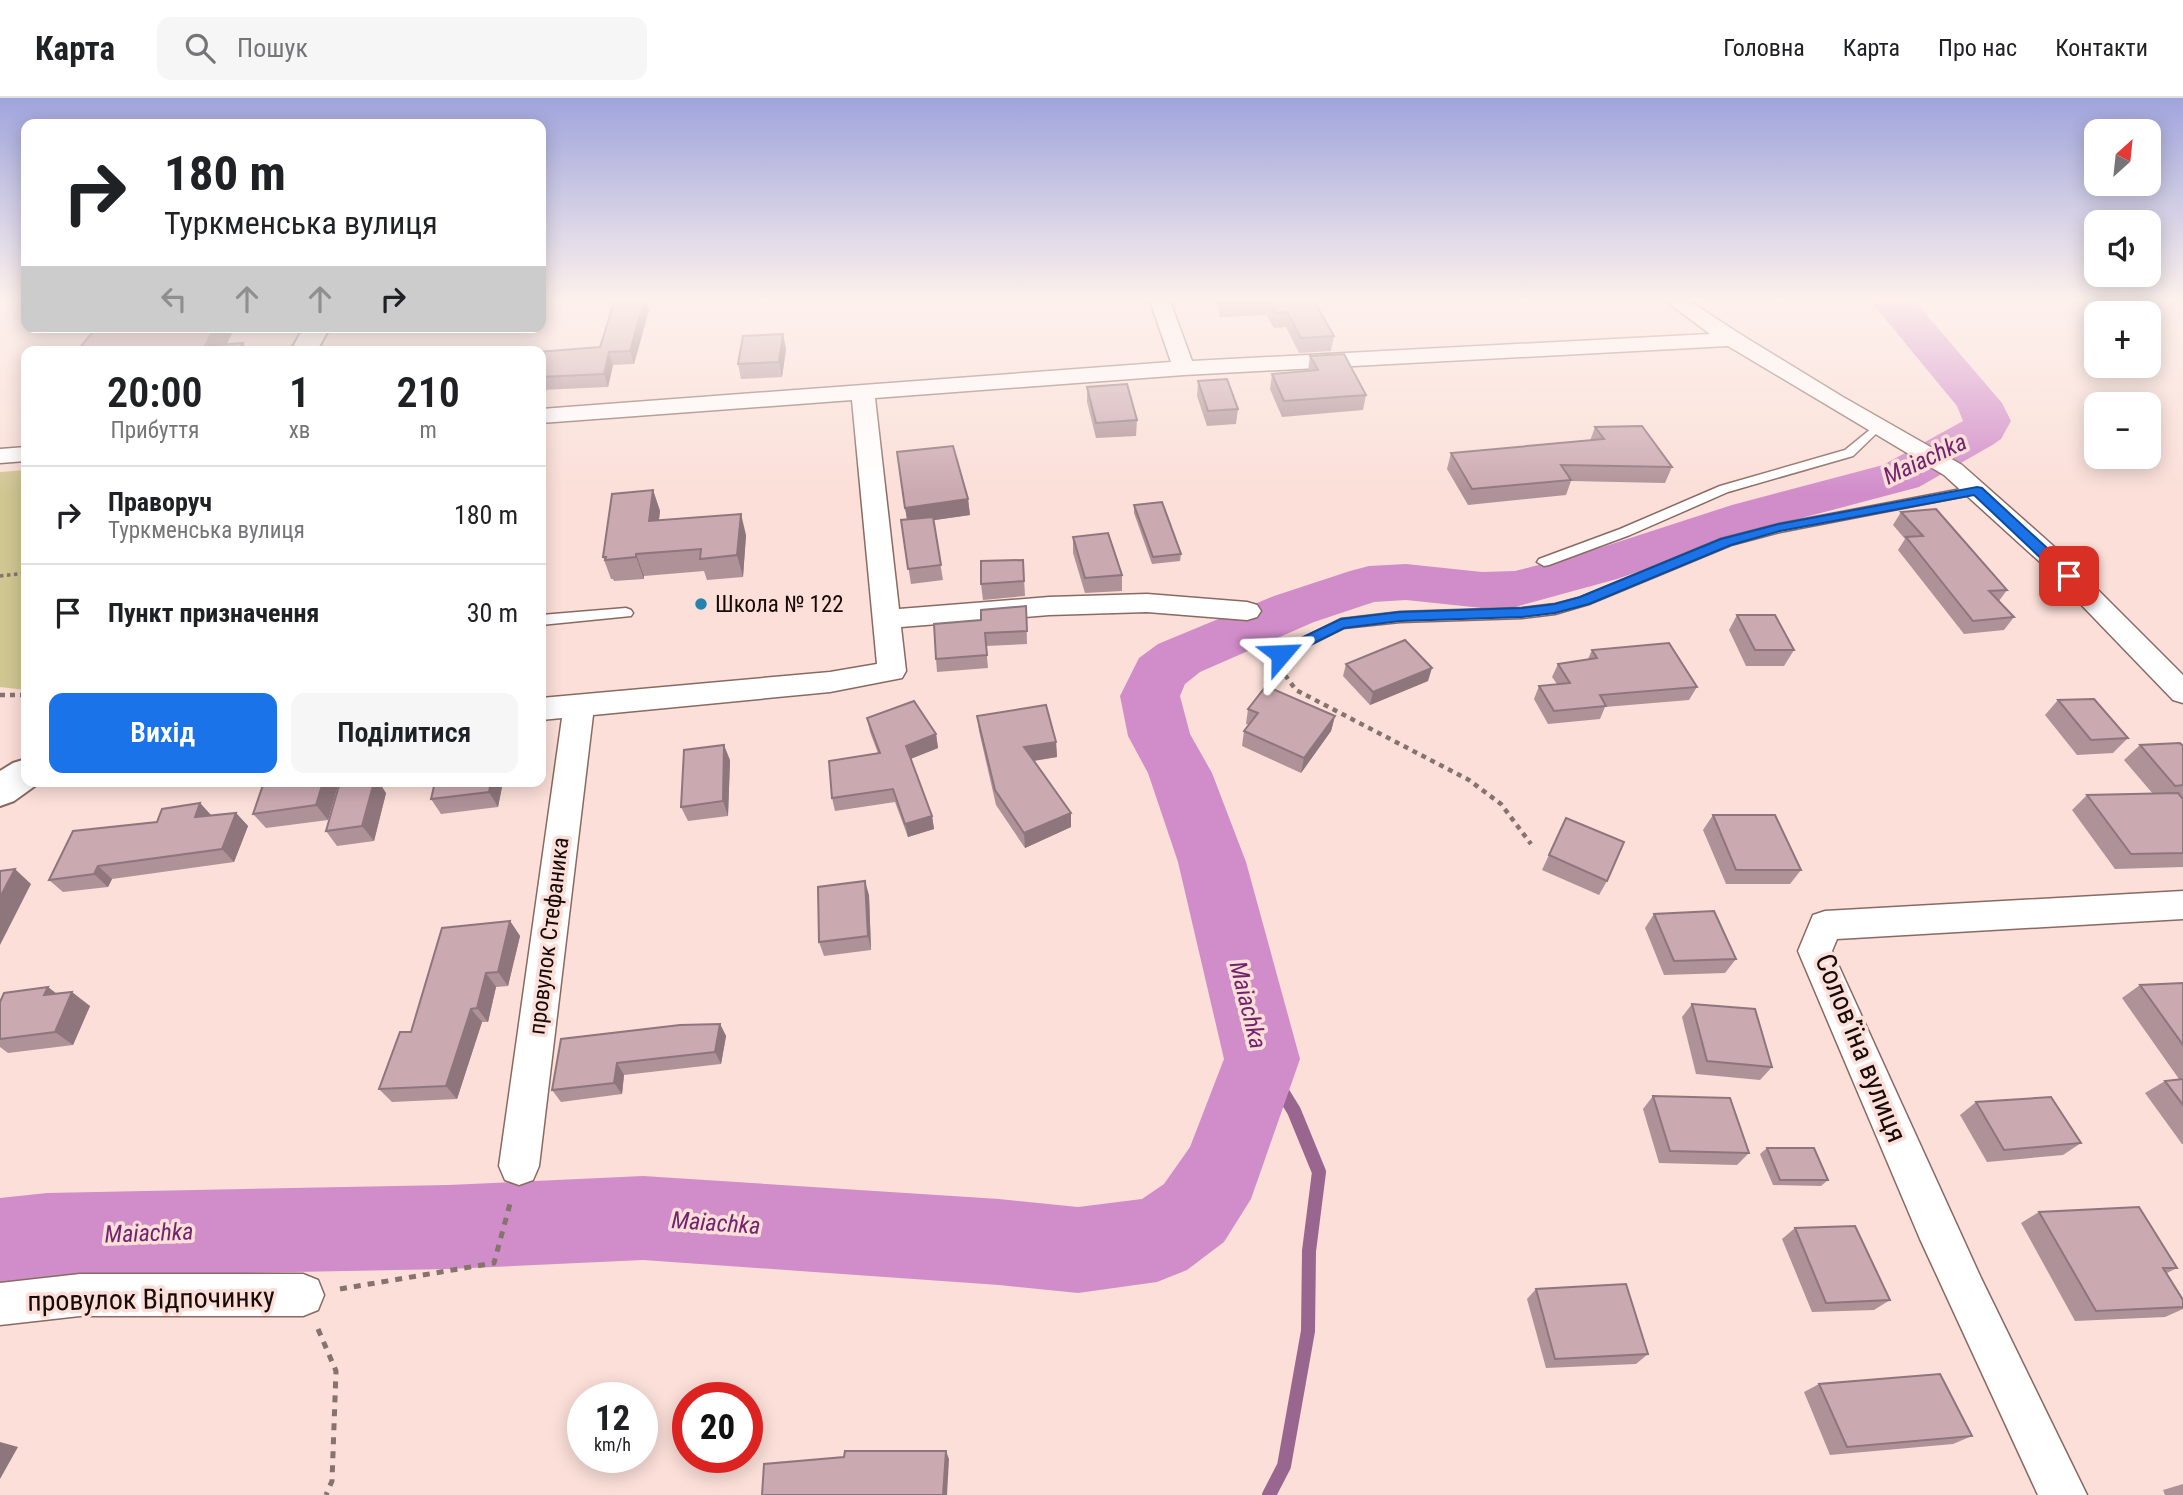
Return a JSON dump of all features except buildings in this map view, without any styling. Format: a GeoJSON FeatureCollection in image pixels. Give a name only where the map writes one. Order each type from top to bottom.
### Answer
{"type":"FeatureCollection","features":[{"type":"Feature","properties":{"kind":"street"},"geometry":{"type":"LineString","coordinates":[[1182,363],[1184,368]]}},
{"type":"Feature","properties":{"kind":"street"},"geometry":{"type":"LineString","coordinates":[[546,415],[1275,363]]}},
{"type":"Feature","properties":{"kind":"street"},"geometry":{"type":"LineString","coordinates":[[1772,363],[1952,470],[1977,490],[2050,557],[2183,693]]}},
{"type":"Feature","properties":{"kind":"street"},"geometry":{"type":"LineString","coordinates":[[546,708],[830,682],[892,671],[863,392]]}},
{"type":"Feature","properties":{"kind":"street"},"geometry":{"type":"LineString","coordinates":[[0,456],[21,454]]}},
{"type":"Feature","properties":{"kind":"street"},"geometry":{"type":"LineString","coordinates":[[885,619],[1049,606],[1147,603],[1247,611]]}},
{"type":"Feature","properties":{"kind":"street","name":"провулок Стефаника"},"geometry":{"type":"LineString","coordinates":[[519,1166],[579,705]]}},
{"type":"Feature","properties":{"kind":"street"},"geometry":{"type":"LineString","coordinates":[[0,791],[21,776]]}},
{"type":"Feature","properties":{"kind":"street","name":"Соловʼїна вулиця"},"geometry":{"type":"LineString","coordinates":[[2063,1495],[2023,1416],[1912,1174],[1815,951],[1825,925],[2183,905]]}},
{"type":"Feature","properties":{"kind":"street","name":"провулок Відпочинку"},"geometry":{"type":"LineString","coordinates":[[0,1304],[80,1295],[303,1295]]}},
{"type":"Feature","properties":{"kind":"lane"},"geometry":{"type":"LineString","coordinates":[[1544,562],[1625,532],[1724,489],[1849,453],[1878,427]]}},
{"type":"Feature","properties":{"kind":"lane"},"geometry":{"type":"LineString","coordinates":[[1281,654],[1341,624],[1400,617],[1522,613],[1555,609],[1584,601],[1726,542],[1779,528],[1977,490]]}},
{"type":"Feature","properties":{"kind":"lane"},"geometry":{"type":"LineString","coordinates":[[546,620],[626,613]]}},
{"type":"Feature","properties":{"kind":"path"},"geometry":{"type":"LineString","coordinates":[[0,576],[21,574]]}},
{"type":"Feature","properties":{"kind":"path"},"geometry":{"type":"LineString","coordinates":[[1281,654],[1280,669],[1296,690],[1469,780],[1501,804],[1531,844]]}},
{"type":"Feature","properties":{"kind":"path"},"geometry":{"type":"LineString","coordinates":[[0,695],[21,695]]}},
{"type":"Feature","properties":{"kind":"path"},"geometry":{"type":"LineString","coordinates":[[326,1495],[332,1481],[336,1371],[303,1295],[494,1263],[519,1166]]}},
{"type":"Feature","properties":{"kind":"shaded area"},"geometry":{"type":"Polygon","coordinates":[[[21,470],[21,689],[0,687],[0,472],[21,470]]]}},
{"type":"Feature","properties":{"kind":"waterway","name":"Maiachka"},"geometry":{"type":"LineString","coordinates":[[0,1241],[47,1235],[448,1227],[643,1218],[999,1242],[1078,1250],[1157,1240],[1194,1213],[1222,1171],[1262,1059],[1212,862],[1180,773],[1159,736],[1150,696],[1160,673],[1179,658],[1294,609],[1369,584],[1406,582],[1482,590],[1515,589],[1598,567],[1750,516],[1901,476],[1984,429],[1987,421],[1979,403],[1945,363]]}},
{"type":"Feature","properties":{"kind":"waterway"},"geometry":{"type":"LineString","coordinates":[[1262,1059],[1294,1111],[1319,1172],[1309,1251],[1308,1331],[1284,1466],[1269,1495]]}},
{"type":"Feature","properties":{"kind":"place","name":"Школа № 122"},"geometry":{"type":"Point","coordinates":[701,604]}},
{"type":"Feature","properties":{"kind":"route"},"geometry":{"type":"LineString","coordinates":[[1281,654],[1341,624],[1400,617],[1522,613],[1555,609],[1584,601],[1726,542],[1779,528],[1977,490],[2069,576]]}}]}
